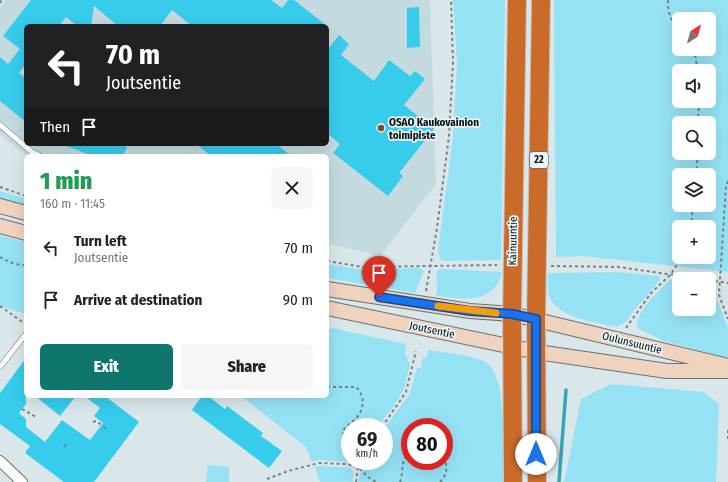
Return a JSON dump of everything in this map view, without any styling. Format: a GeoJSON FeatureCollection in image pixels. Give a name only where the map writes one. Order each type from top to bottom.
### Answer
{"type":"FeatureCollection","features":[{"type":"Feature","properties":{"kind":"highway","name":"Kainuuntie"},"geometry":{"type":"LineString","coordinates":[[513,482],[512,314],[517,0]]}},
{"type":"Feature","properties":{"kind":"highway","name":"22"},"geometry":{"type":"LineString","coordinates":[[536,482],[536,319],[541,0]]}},
{"type":"Feature","properties":{"kind":"main road"},"geometry":{"type":"LineString","coordinates":[[0,206],[24,212]]}},
{"type":"Feature","properties":{"kind":"main road"},"geometry":{"type":"LineString","coordinates":[[0,226],[24,232]]}},
{"type":"Feature","properties":{"kind":"main road"},"geometry":{"type":"LineString","coordinates":[[329,289],[470,311],[512,314],[536,319]]}},
{"type":"Feature","properties":{"kind":"main road","name":"Joutsentie"},"geometry":{"type":"LineString","coordinates":[[329,308],[537,352]]}},
{"type":"Feature","properties":{"kind":"main road","name":"Oulunsuuntie"},"geometry":{"type":"LineString","coordinates":[[536,319],[620,340],[728,372]]}},
{"type":"Feature","properties":{"kind":"main road","name":"Oulunsuuntie"},"geometry":{"type":"LineString","coordinates":[[537,352],[667,371],[705,366],[728,366]]}},
{"type":"Feature","properties":{"kind":"street"},"geometry":{"type":"LineString","coordinates":[[0,461],[22,482]]}},
{"type":"Feature","properties":{"kind":"lane"},"geometry":{"type":"LineString","coordinates":[[0,125],[24,145]]}},
{"type":"Feature","properties":{"kind":"lane"},"geometry":{"type":"LineString","coordinates":[[25,146],[36,154]]}},
{"type":"Feature","properties":{"kind":"lane"},"geometry":{"type":"LineString","coordinates":[[0,367],[24,337]]}},
{"type":"Feature","properties":{"kind":"path"},"geometry":{"type":"LineString","coordinates":[[426,293],[437,228],[449,136],[453,62],[450,0]]}},
{"type":"Feature","properties":{"kind":"path"},"geometry":{"type":"LineString","coordinates":[[668,0],[668,7],[672,21]]}},
{"type":"Feature","properties":{"kind":"path"},"geometry":{"type":"LineString","coordinates":[[728,180],[726,186],[720,295],[728,320]]}},
{"type":"Feature","properties":{"kind":"path"},"geometry":{"type":"LineString","coordinates":[[0,187],[24,195]]}},
{"type":"Feature","properties":{"kind":"path"},"geometry":{"type":"LineString","coordinates":[[0,257],[6,261],[24,265]]}},
{"type":"Feature","properties":{"kind":"path"},"geometry":{"type":"LineString","coordinates":[[329,261],[362,266],[502,266]]}},
{"type":"Feature","properties":{"kind":"path"},"geometry":{"type":"LineString","coordinates":[[620,340],[629,322],[651,293],[670,274],[677,264]]}},
{"type":"Feature","properties":{"kind":"path"},"geometry":{"type":"LineString","coordinates":[[548,266],[619,268],[670,274]]}},
{"type":"Feature","properties":{"kind":"path"},"geometry":{"type":"LineString","coordinates":[[716,281],[728,283]]}},
{"type":"Feature","properties":{"kind":"path"},"geometry":{"type":"LineString","coordinates":[[0,306],[24,323]]}},
{"type":"Feature","properties":{"kind":"path"},"geometry":{"type":"LineString","coordinates":[[388,418],[406,392],[416,351]]}},
{"type":"Feature","properties":{"kind":"path"},"geometry":{"type":"LineString","coordinates":[[329,387],[356,387],[361,391],[363,399],[362,407],[356,418]]}},
{"type":"Feature","properties":{"kind":"path"},"geometry":{"type":"LineString","coordinates":[[22,408],[36,417]]}},
{"type":"Feature","properties":{"kind":"path"},"geometry":{"type":"LineString","coordinates":[[93,422],[96,421],[107,429]]}},
{"type":"Feature","properties":{"kind":"path"},"geometry":{"type":"LineString","coordinates":[[728,430],[728,439]]}},
{"type":"Feature","properties":{"kind":"path"},"geometry":{"type":"LineString","coordinates":[[266,479],[319,462],[341,464]]}},
{"type":"Feature","properties":{"kind":"path"},"geometry":{"type":"LineString","coordinates":[[356,482],[358,470]]}},
{"type":"Feature","properties":{"kind":"path"},"geometry":{"type":"LineString","coordinates":[[361,470],[376,482]]}},
{"type":"Feature","properties":{"kind":"path"},"geometry":{"type":"LineString","coordinates":[[400,482],[402,470]]}},
{"type":"Feature","properties":{"kind":"path"},"geometry":{"type":"LineString","coordinates":[[440,482],[447,470]]}},
{"type":"Feature","properties":{"kind":"shaded area","name":"OSAO Kaukovainion toimipiste"},"geometry":{"type":"Polygon","coordinates":[[[6,0],[430,0],[436,184],[380,256],[329,243],[329,154],[24,154],[0,135],[0,8],[6,0]]]}},
{"type":"Feature","properties":{"kind":"shaded area"},"geometry":{"type":"Polygon","coordinates":[[[453,0],[505,0],[501,260],[445,261],[440,259],[438,250],[453,137],[457,63],[453,0]]]}},
{"type":"Feature","properties":{"kind":"shaded area"},"geometry":{"type":"Polygon","coordinates":[[[554,0],[728,0],[728,272],[583,256],[556,257],[554,0]]]}},
{"type":"Feature","properties":{"kind":"shaded area"},"geometry":{"type":"Polygon","coordinates":[[[0,191],[24,198],[24,206],[0,200],[0,191]]]}},
{"type":"Feature","properties":{"kind":"shaded area"},"geometry":{"type":"Polygon","coordinates":[[[0,236],[24,242],[24,313],[0,306],[0,236]]]}},
{"type":"Feature","properties":{"kind":"shaded area"},"geometry":{"type":"Polygon","coordinates":[[[329,264],[364,270],[419,268],[424,271],[415,293],[329,278],[329,264]]]}},
{"type":"Feature","properties":{"kind":"shaded area"},"geometry":{"type":"Polygon","coordinates":[[[442,269],[502,272],[498,283],[485,295],[476,298],[456,298],[436,296],[437,271],[442,269]]]}},
{"type":"Feature","properties":{"kind":"shaded area"},"geometry":{"type":"Polygon","coordinates":[[[617,272],[659,276],[660,280],[631,314],[627,321],[617,327],[570,315],[562,311],[550,298],[548,289],[548,273],[617,272]]]}},
{"type":"Feature","properties":{"kind":"shaded area"},"geometry":{"type":"Polygon","coordinates":[[[672,279],[672,316],[716,316],[716,284],[717,300],[728,328],[728,358],[664,341],[637,328],[637,322],[640,316],[655,295],[672,279]]]}},
{"type":"Feature","properties":{"kind":"shaded area"},"geometry":{"type":"Polygon","coordinates":[[[329,327],[406,344],[405,353],[410,365],[404,389],[392,409],[384,418],[341,418],[341,461],[319,460],[312,462],[306,447],[244,398],[329,398],[329,327]]]}},
{"type":"Feature","properties":{"kind":"shaded area"},"geometry":{"type":"Polygon","coordinates":[[[428,350],[465,355],[485,362],[493,370],[498,383],[503,417],[503,482],[358,482],[361,470],[393,470],[392,418],[410,393],[417,368],[421,368],[423,357],[427,358],[428,350]]]}},
{"type":"Feature","properties":{"kind":"shaded area"},"geometry":{"type":"Polygon","coordinates":[[[611,384],[704,392],[719,404],[716,482],[564,482],[581,399],[611,384]]]}},
{"type":"Feature","properties":{"kind":"shaded area"},"geometry":{"type":"Polygon","coordinates":[[[208,465],[229,467],[229,482],[206,482],[208,465]]]}},
{"type":"Feature","properties":{"kind":"shaded area"},"geometry":{"type":"Polygon","coordinates":[[[315,467],[341,467],[341,470],[352,470],[353,472],[353,482],[320,482],[315,467]]]}},
{"type":"Feature","properties":{"kind":"building"},"geometry":{"type":"Polygon","coordinates":[[[31,0],[271,0],[282,8],[288,0],[294,0],[324,24],[190,24],[172,10],[162,24],[116,24],[94,6],[91,24],[75,24],[66,17],[61,24],[24,24],[24,67],[19,73],[24,77],[24,120],[0,101],[0,57],[8,64],[20,49],[3,36],[31,0]]]}},
{"type":"Feature","properties":{"kind":"building"},"geometry":{"type":"Polygon","coordinates":[[[419,7],[420,47],[407,48],[407,8],[419,7]]]}},
{"type":"Feature","properties":{"kind":"building","name":"OSAO Kaukovainion toimipiste"},"geometry":{"type":"Polygon","coordinates":[[[339,35],[349,44],[341,55],[374,81],[389,60],[410,76],[415,71],[425,79],[404,105],[434,129],[399,173],[403,176],[388,196],[333,153],[340,144],[329,135],[329,48],[339,35]]]}},
{"type":"Feature","properties":{"kind":"building"},"geometry":{"type":"Polygon","coordinates":[[[67,146],[127,147],[124,154],[88,154],[67,146]]]}},
{"type":"Feature","properties":{"kind":"building"},"geometry":{"type":"Polygon","coordinates":[[[198,146],[278,146],[288,154],[208,154],[198,146]]]}},
{"type":"Feature","properties":{"kind":"building"},"geometry":{"type":"Polygon","coordinates":[[[24,361],[24,398],[26,398],[26,404],[19,413],[26,419],[26,427],[45,442],[62,420],[90,440],[103,423],[94,416],[100,408],[87,398],[108,398],[139,422],[94,482],[64,482],[25,453],[30,446],[0,424],[0,393],[24,361]]]}},
{"type":"Feature","properties":{"kind":"building"},"geometry":{"type":"Polygon","coordinates":[[[38,398],[74,398],[60,416],[38,398]]]}},
{"type":"Feature","properties":{"kind":"building"},"geometry":{"type":"Polygon","coordinates":[[[201,398],[211,398],[225,409],[227,406],[263,433],[261,436],[282,451],[269,468],[192,410],[201,398]]]}},
{"type":"Feature","properties":{"kind":"waterway"},"geometry":{"type":"LineString","coordinates":[[559,482],[566,390]]}},
{"type":"Feature","properties":{"kind":"slow traffic"},"geometry":{"type":"LineString","coordinates":[[438,306],[496,313]]}},
{"type":"Feature","properties":{"kind":"place","name":"OSAO Kaukovainion toimipiste"},"geometry":{"type":"Point","coordinates":[381,128]}},
{"type":"Feature","properties":{"kind":"route"},"geometry":{"type":"LineString","coordinates":[[379,297],[470,311],[512,314],[536,319],[536,454]]}}]}
